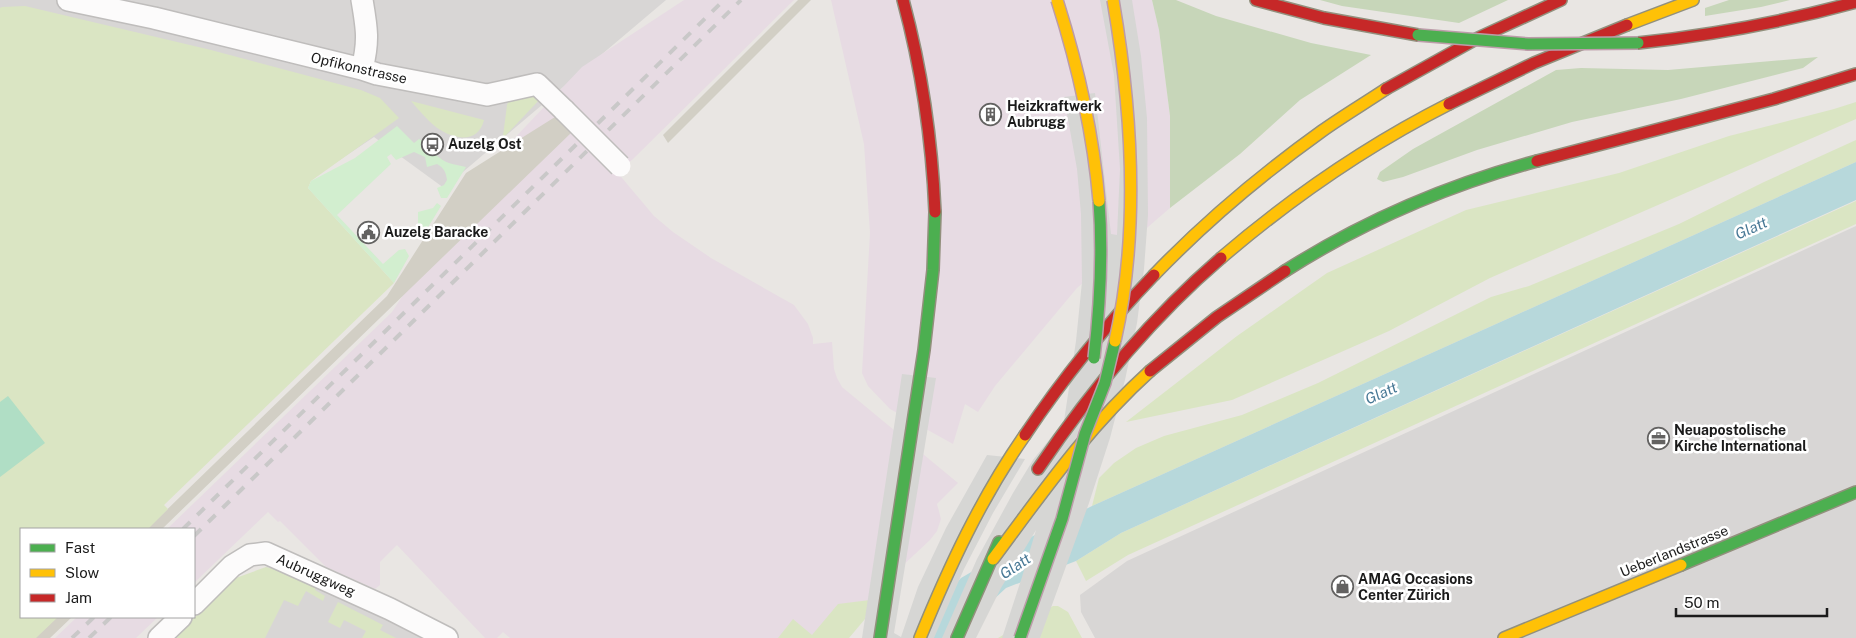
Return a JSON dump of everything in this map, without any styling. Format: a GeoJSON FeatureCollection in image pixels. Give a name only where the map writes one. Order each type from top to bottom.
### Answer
{"type":"FeatureCollection","features":[{"type":"Feature","properties":{"kind":"main road"},"geometry":{"type":"LineString","coordinates":[[880,638],[921,376],[933,272],[934,191],[931,145],[924,91],[914,40],[902,0]]}},
{"type":"Feature","properties":{"kind":"main road"},"geometry":{"type":"LineString","coordinates":[[1056,0],[1081,87],[1095,170],[1100,260],[1099,307],[1088,424]]}},
{"type":"Feature","properties":{"kind":"main road"},"geometry":{"type":"LineString","coordinates":[[1020,638],[1055,538],[1088,424],[1104,384],[1112,352],[1123,284],[1130,209],[1130,172],[1127,93],[1113,0]]}},
{"type":"Feature","properties":{"kind":"main road"},"geometry":{"type":"LineString","coordinates":[[1256,0],[1324,18],[1418,35],[1482,42],[1539,45],[1638,43],[1686,38],[1739,30],[1856,2]]}},
{"type":"Feature","properties":{"kind":"main road"},"geometry":{"type":"LineString","coordinates":[[920,638],[960,546],[1010,458],[1072,369],[1150,279],[1188,241],[1256,181],[1314,136],[1405,77],[1500,27],[1561,0]]}},
{"type":"Feature","properties":{"kind":"main road"},"geometry":{"type":"LineString","coordinates":[[1032,477],[1121,358],[1221,258],[1287,204],[1365,152],[1418,121],[1476,91],[1532,64],[1693,0]]}},
{"type":"Feature","properties":{"kind":"main road"},"geometry":{"type":"LineString","coordinates":[[993,559],[1062,465],[1118,402],[1153,369],[1195,334],[1231,306],[1295,264],[1379,218],[1430,196],[1523,165],[1737,110],[1856,74]]}},
{"type":"Feature","properties":{"kind":"main road","name":"Ueberlandstrasse"},"geometry":{"type":"LineString","coordinates":[[1504,638],[1856,492]]}},
{"type":"Feature","properties":{"kind":"main road"},"geometry":{"type":"LineString","coordinates":[[956,638],[993,559],[1009,518]]}},
{"type":"Feature","properties":{"kind":"street","name":"Opfikonstrasse"},"geometry":{"type":"LineString","coordinates":[[68,0],[154,18],[377,74],[487,95],[537,84],[620,166]]}},
{"type":"Feature","properties":{"kind":"street"},"geometry":{"type":"LineString","coordinates":[[362,0],[367,32],[367,49],[362,69]]}},
{"type":"Feature","properties":{"kind":"street","name":"Aubruggweg"},"geometry":{"type":"LineString","coordinates":[[195,603],[232,566],[250,555],[266,553],[390,609],[447,638]]}},
{"type":"Feature","properties":{"kind":"street"},"geometry":{"type":"LineString","coordinates":[[159,638],[180,618]]}},
{"type":"Feature","properties":{"kind":"shaded area"},"geometry":{"type":"Polygon","coordinates":[[[0,0],[666,0],[444,188],[374,137],[45,357],[20,528],[20,618],[1,638],[0,0]]]}},
{"type":"Feature","properties":{"kind":"shaded area"},"geometry":{"type":"Polygon","coordinates":[[[684,0],[794,0],[633,159],[617,172],[654,216],[673,232],[711,258],[794,305],[808,324],[813,344],[832,342],[834,369],[842,387],[958,483],[937,504],[941,519],[937,531],[870,600],[812,635],[778,638],[510,638],[503,632],[497,638],[485,638],[397,545],[380,562],[380,585],[375,589],[326,567],[280,521],[278,522],[268,512],[195,582],[195,528],[168,528],[392,312],[488,166],[582,67],[684,0]]]}},
{"type":"Feature","properties":{"kind":"shaded area"},"geometry":{"type":"Polygon","coordinates":[[[798,0],[811,0],[668,143],[663,135],[798,0]]]}},
{"type":"Feature","properties":{"kind":"shaded area"},"geometry":{"type":"Polygon","coordinates":[[[831,0],[1152,0],[1159,30],[1170,116],[1170,208],[1077,288],[995,386],[978,412],[965,404],[953,444],[890,409],[868,386],[862,373],[870,233],[864,144],[831,0]]]}},
{"type":"Feature","properties":{"kind":"shaded area"},"geometry":{"type":"Polygon","coordinates":[[[555,117],[571,133],[163,528],[148,528],[387,296],[466,173],[555,117]]]}},
{"type":"Feature","properties":{"kind":"shaded area"},"geometry":{"type":"Polygon","coordinates":[[[1856,226],[1856,638],[1095,638],[1081,612],[1080,595],[1127,561],[1856,226]]]}},
{"type":"Feature","properties":{"kind":"shaded area"},"geometry":{"type":"Polygon","coordinates":[[[266,567],[305,578],[427,638],[174,638],[266,567]]]}},
{"type":"Feature","properties":{"kind":"shaded area"},"geometry":{"type":"Polygon","coordinates":[[[56,618],[71,618],[50,638],[35,638],[56,618]]]}},
{"type":"Feature","properties":{"kind":"shaded area"},"geometry":{"type":"Polygon","coordinates":[[[76,618],[157,618],[136,638],[55,638],[76,618]]]}},
{"type":"Feature","properties":{"kind":"green space"},"geometry":{"type":"Polygon","coordinates":[[[1152,0],[1176,0],[1216,16],[1311,43],[1371,55],[1300,100],[1240,154],[1170,208],[1170,116],[1159,30],[1152,0]]]}},
{"type":"Feature","properties":{"kind":"green space"},"geometry":{"type":"Polygon","coordinates":[[[1320,0],[1508,0],[1459,23],[1342,6],[1320,0]]]}},
{"type":"Feature","properties":{"kind":"green space"},"geometry":{"type":"Polygon","coordinates":[[[1729,0],[1790,0],[1761,7],[1705,16],[1705,8],[1729,0]]]}},
{"type":"Feature","properties":{"kind":"green space"},"geometry":{"type":"Polygon","coordinates":[[[25,6],[211,50],[361,90],[380,98],[399,118],[311,181],[308,188],[394,283],[164,505],[168,509],[149,528],[20,528],[20,618],[57,618],[36,638],[0,638],[0,8],[25,6]]]}},
{"type":"Feature","properties":{"kind":"green space"},"geometry":{"type":"Polygon","coordinates":[[[1818,57],[1803,68],[1681,99],[1572,122],[1477,150],[1403,177],[1383,182],[1377,179],[1380,172],[1413,149],[1556,70],[1581,68],[1668,70],[1818,57]]]}},
{"type":"Feature","properties":{"kind":"green space"},"geometry":{"type":"Polygon","coordinates":[[[532,89],[542,97],[503,136],[507,105],[510,97],[532,89]]]}},
{"type":"Feature","properties":{"kind":"green space"},"geometry":{"type":"Polygon","coordinates":[[[411,101],[484,120],[481,128],[476,133],[470,136],[457,137],[436,127],[411,101]]]}},
{"type":"Feature","properties":{"kind":"green space"},"geometry":{"type":"Polygon","coordinates":[[[1856,102],[1856,119],[1490,278],[1389,331],[1232,400],[1126,422],[1237,336],[1327,273],[1466,210],[1619,173],[1729,136],[1856,102]]]}},
{"type":"Feature","properties":{"kind":"green space"},"geometry":{"type":"Polygon","coordinates":[[[397,126],[414,143],[419,139],[443,160],[466,167],[447,198],[441,198],[437,188],[444,185],[447,180],[445,172],[441,167],[437,164],[427,167],[425,157],[414,152],[396,160],[391,154],[387,157],[391,164],[337,215],[383,264],[399,250],[405,249],[409,256],[394,283],[308,188],[311,181],[355,158],[397,126]]]}},
{"type":"Feature","properties":{"kind":"green space"},"geometry":{"type":"Polygon","coordinates":[[[1856,140],[1856,162],[1092,506],[1099,478],[1114,463],[1136,448],[1164,436],[1242,415],[1318,383],[1491,297],[1529,286],[1679,224],[1764,182],[1856,140]]]}},
{"type":"Feature","properties":{"kind":"green space"},"geometry":{"type":"Polygon","coordinates":[[[1856,201],[1856,224],[1128,555],[1086,581],[1076,561],[1121,533],[1856,201]]]}},
{"type":"Feature","properties":{"kind":"green space"},"geometry":{"type":"Polygon","coordinates":[[[437,203],[441,206],[422,237],[413,233],[418,226],[418,212],[433,208],[437,203]]]}},
{"type":"Feature","properties":{"kind":"green space"},"geometry":{"type":"Polygon","coordinates":[[[8,396],[45,443],[0,477],[0,402],[8,396]]]}},
{"type":"Feature","properties":{"kind":"green space"},"geometry":{"type":"Polygon","coordinates":[[[266,567],[305,578],[317,584],[315,590],[325,596],[323,601],[306,591],[298,606],[284,600],[265,638],[174,638],[233,579],[266,567]]]}},
{"type":"Feature","properties":{"kind":"green space"},"geometry":{"type":"Polygon","coordinates":[[[870,600],[865,619],[849,638],[778,638],[793,619],[812,635],[838,604],[870,600]]]}},
{"type":"Feature","properties":{"kind":"green space"},"geometry":{"type":"Polygon","coordinates":[[[338,602],[383,625],[380,630],[396,638],[362,638],[366,631],[344,620],[340,628],[328,622],[338,602]]]}},
{"type":"Feature","properties":{"kind":"green space"},"geometry":{"type":"Polygon","coordinates":[[[1053,606],[1058,606],[1068,612],[1082,638],[998,638],[1053,606]]]}},
{"type":"Feature","properties":{"kind":"water","name":"Glatt"},"geometry":{"type":"Polygon","coordinates":[[[1856,162],[1856,200],[1121,533],[1076,561],[1006,588],[952,638],[907,638],[961,578],[1033,536],[1092,506],[1856,162]]]}},
{"type":"Feature","properties":{"kind":"pier"},"geometry":{"type":"Polygon","coordinates":[[[1100,0],[1132,0],[1141,56],[1147,118],[1148,215],[1144,269],[1137,323],[1125,380],[1110,438],[1089,503],[1040,638],[1002,638],[1036,530],[1001,588],[976,638],[942,638],[977,559],[1013,493],[1033,460],[1064,421],[1076,341],[1082,282],[1081,214],[1077,169],[1064,97],[1095,93],[1111,234],[1117,235],[1120,169],[1114,75],[1100,0]]]}},
{"type":"Feature","properties":{"kind":"pier"},"geometry":{"type":"Polygon","coordinates":[[[902,374],[936,378],[894,633],[901,637],[918,587],[946,528],[987,455],[1025,459],[993,513],[964,569],[934,638],[862,638],[902,374]]]}},
{"type":"Feature","properties":{"kind":"railway"},"geometry":{"type":"LineString","coordinates":[[184,528],[724,0]]}},
{"type":"Feature","properties":{"kind":"railway"},"geometry":{"type":"LineString","coordinates":[[195,535],[741,0]]}},
{"type":"Feature","properties":{"kind":"railway"},"geometry":{"type":"LineString","coordinates":[[72,638],[93,618]]}},
{"type":"Feature","properties":{"kind":"railway"},"geometry":{"type":"LineString","coordinates":[[89,638],[110,618]]}},
{"type":"Feature","properties":{"kind":"traffic: fast"},"geometry":{"type":"LineString","coordinates":[[1418,35],[1528,44],[1638,43]]}},
{"type":"Feature","properties":{"kind":"traffic: fast"},"geometry":{"type":"LineString","coordinates":[[1285,271],[1314,253],[1375,221],[1438,193],[1537,161]]}},
{"type":"Feature","properties":{"kind":"traffic: fast"},"geometry":{"type":"LineString","coordinates":[[1094,358],[1100,280],[1099,201]]}},
{"type":"Feature","properties":{"kind":"traffic: fast"},"geometry":{"type":"LineString","coordinates":[[880,638],[924,350],[933,270],[935,212]]}},
{"type":"Feature","properties":{"kind":"traffic: fast"},"geometry":{"type":"LineString","coordinates":[[1020,638],[1062,519],[1085,434],[1105,383],[1115,341]]}},
{"type":"Feature","properties":{"kind":"traffic: fast"},"geometry":{"type":"LineString","coordinates":[[1681,565],[1856,492]]}},
{"type":"Feature","properties":{"kind":"traffic: fast"},"geometry":{"type":"LineString","coordinates":[[957,638],[999,542]]}},
{"type":"Feature","properties":{"kind":"traffic: slow"},"geometry":{"type":"LineString","coordinates":[[1057,0],[1084,99],[1099,201]]}},
{"type":"Feature","properties":{"kind":"traffic: slow"},"geometry":{"type":"LineString","coordinates":[[1113,0],[1125,84],[1130,170],[1128,257],[1115,341]]}},
{"type":"Feature","properties":{"kind":"traffic: slow"},"geometry":{"type":"LineString","coordinates":[[1627,25],[1693,0]]}},
{"type":"Feature","properties":{"kind":"traffic: slow"},"geometry":{"type":"LineString","coordinates":[[1154,275],[1193,236],[1256,181],[1322,131],[1386,89]]}},
{"type":"Feature","properties":{"kind":"traffic: slow"},"geometry":{"type":"LineString","coordinates":[[1221,258],[1274,215],[1330,174],[1388,137],[1449,104]]}},
{"type":"Feature","properties":{"kind":"traffic: slow"},"geometry":{"type":"LineString","coordinates":[[993,559],[1086,438],[1127,392],[1150,371]]}},
{"type":"Feature","properties":{"kind":"traffic: slow"},"geometry":{"type":"LineString","coordinates":[[920,638],[942,585],[980,508],[1025,435]]}},
{"type":"Feature","properties":{"kind":"traffic: slow"},"geometry":{"type":"LineString","coordinates":[[1504,638],[1681,565]]}},
{"type":"Feature","properties":{"kind":"traffic: jam"},"geometry":{"type":"LineString","coordinates":[[903,0],[916,53],[925,105],[935,212]]}},
{"type":"Feature","properties":{"kind":"traffic: jam"},"geometry":{"type":"LineString","coordinates":[[1256,0],[1324,18],[1418,35]]}},
{"type":"Feature","properties":{"kind":"traffic: jam"},"geometry":{"type":"LineString","coordinates":[[1386,89],[1478,38],[1561,0]]}},
{"type":"Feature","properties":{"kind":"traffic: jam"},"geometry":{"type":"LineString","coordinates":[[1638,43],[1748,27],[1856,2]]}},
{"type":"Feature","properties":{"kind":"traffic: jam"},"geometry":{"type":"LineString","coordinates":[[1449,104],[1534,63],[1627,25]]}},
{"type":"Feature","properties":{"kind":"traffic: jam"},"geometry":{"type":"LineString","coordinates":[[1537,161],[1774,99],[1856,74]]}},
{"type":"Feature","properties":{"kind":"traffic: jam"},"geometry":{"type":"LineString","coordinates":[[1038,469],[1100,384],[1122,358],[1170,306],[1221,258]]}},
{"type":"Feature","properties":{"kind":"traffic: jam"},"geometry":{"type":"LineString","coordinates":[[1150,371],[1217,317],[1285,271]]}},
{"type":"Feature","properties":{"kind":"traffic: jam"},"geometry":{"type":"LineString","coordinates":[[1025,435],[1086,352],[1154,275]]}},
{"type":"Feature","properties":{"kind":"place","name":"Heizkraftwerk Aubrugg"},"geometry":{"type":"Point","coordinates":[991,114]}},
{"type":"Feature","properties":{"kind":"place","name":"Auzelg Ost"},"geometry":{"type":"Point","coordinates":[432,144]}},
{"type":"Feature","properties":{"kind":"place","name":"Auzelg Baracke"},"geometry":{"type":"Point","coordinates":[368,232]}},
{"type":"Feature","properties":{"kind":"place","name":"Neuapostolische Kirche International"},"geometry":{"type":"Point","coordinates":[1658,438]}},
{"type":"Feature","properties":{"kind":"place","name":"AMAG Occasions Center Zürich"},"geometry":{"type":"Point","coordinates":[1342,587]}}]}
